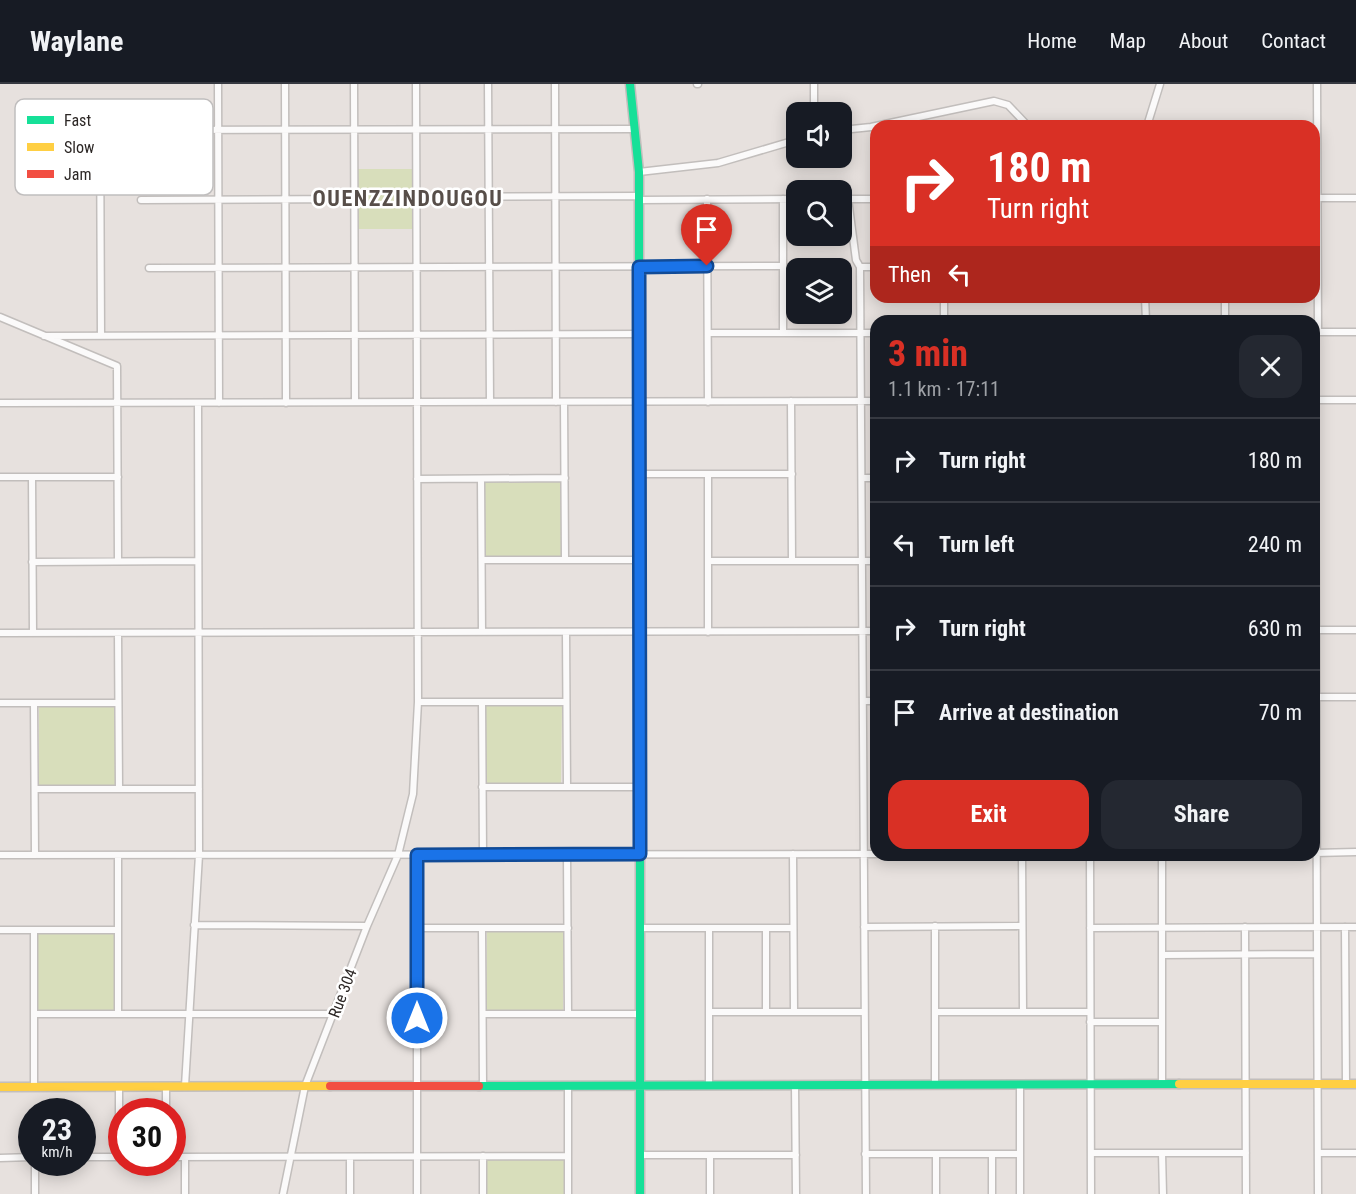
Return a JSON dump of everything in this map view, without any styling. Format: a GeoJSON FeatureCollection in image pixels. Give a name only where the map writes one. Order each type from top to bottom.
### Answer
{"type":"FeatureCollection","features":[{"type":"Feature","properties":{"kind":"street"},"geometry":{"type":"LineString","coordinates":[[218,84],[219,403]]}},
{"type":"Feature","properties":{"kind":"street"},"geometry":{"type":"LineString","coordinates":[[285,84],[286,402]]}},
{"type":"Feature","properties":{"kind":"street"},"geometry":{"type":"LineString","coordinates":[[354,84],[355,402]]}},
{"type":"Feature","properties":{"kind":"street","name":"Rue 304"},"geometry":{"type":"LineString","coordinates":[[283,1194],[305,1086],[335,1014],[367,926],[398,855],[413,794],[418,702],[416,84]]}},
{"type":"Feature","properties":{"kind":"street"},"geometry":{"type":"LineString","coordinates":[[488,84],[490,402]]}},
{"type":"Feature","properties":{"kind":"street"},"geometry":{"type":"LineString","coordinates":[[555,84],[556,402]]}},
{"type":"Feature","properties":{"kind":"street"},"geometry":{"type":"LineString","coordinates":[[630,84],[639,172],[640,1194]]}},
{"type":"Feature","properties":{"kind":"street"},"geometry":{"type":"LineString","coordinates":[[814,84],[814,102]]}},
{"type":"Feature","properties":{"kind":"street"},"geometry":{"type":"LineString","coordinates":[[1149,120],[1160,84]]}},
{"type":"Feature","properties":{"kind":"street"},"geometry":{"type":"LineString","coordinates":[[1316,120],[1317,84]]}},
{"type":"Feature","properties":{"kind":"street"},"geometry":{"type":"LineString","coordinates":[[894,120],[994,101],[1008,105],[1022,120]]}},
{"type":"Feature","properties":{"kind":"street"},"geometry":{"type":"LineString","coordinates":[[852,128],[870,125]]}},
{"type":"Feature","properties":{"kind":"street"},"geometry":{"type":"LineString","coordinates":[[213,130],[635,129]]}},
{"type":"Feature","properties":{"kind":"street"},"geometry":{"type":"LineString","coordinates":[[639,172],[718,163],[786,143]]}},
{"type":"Feature","properties":{"kind":"street"},"geometry":{"type":"LineString","coordinates":[[100,195],[101,336]]}},
{"type":"Feature","properties":{"kind":"street"},"geometry":{"type":"LineString","coordinates":[[416,197],[783,199],[783,333]]}},
{"type":"Feature","properties":{"kind":"street"},"geometry":{"type":"LineString","coordinates":[[1320,198],[1356,198]]}},
{"type":"Feature","properties":{"kind":"street"},"geometry":{"type":"LineString","coordinates":[[141,200],[354,199]]}},
{"type":"Feature","properties":{"kind":"street"},"geometry":{"type":"LineString","coordinates":[[852,199],[870,199]]}},
{"type":"Feature","properties":{"kind":"street"},"geometry":{"type":"LineString","coordinates":[[707,200],[708,402]]}},
{"type":"Feature","properties":{"kind":"street"},"geometry":{"type":"LineString","coordinates":[[852,238],[856,260],[860,267],[861,333],[866,1194]]}},
{"type":"Feature","properties":{"kind":"street"},"geometry":{"type":"LineString","coordinates":[[148,268],[783,266]]}},
{"type":"Feature","properties":{"kind":"street"},"geometry":{"type":"LineString","coordinates":[[860,267],[870,267]]}},
{"type":"Feature","properties":{"kind":"street"},"geometry":{"type":"LineString","coordinates":[[0,317],[117,366],[118,561]]}},
{"type":"Feature","properties":{"kind":"street"},"geometry":{"type":"LineString","coordinates":[[1320,332],[1356,332]]}},
{"type":"Feature","properties":{"kind":"street"},"geometry":{"type":"LineString","coordinates":[[708,333],[870,333]]}},
{"type":"Feature","properties":{"kind":"street"},"geometry":{"type":"LineString","coordinates":[[44,336],[639,334]]}},
{"type":"Feature","properties":{"kind":"street"},"geometry":{"type":"LineString","coordinates":[[1320,400],[1356,400]]}},
{"type":"Feature","properties":{"kind":"street"},"geometry":{"type":"LineString","coordinates":[[791,401],[792,561]]}},
{"type":"Feature","properties":{"kind":"street"},"geometry":{"type":"LineString","coordinates":[[0,403],[870,401]]}},
{"type":"Feature","properties":{"kind":"street"},"geometry":{"type":"LineString","coordinates":[[564,402],[565,560]]}},
{"type":"Feature","properties":{"kind":"street"},"geometry":{"type":"LineString","coordinates":[[185,1086],[199,855],[198,403]]}},
{"type":"Feature","properties":{"kind":"street"},"geometry":{"type":"LineString","coordinates":[[639,474],[792,474]]}},
{"type":"Feature","properties":{"kind":"street"},"geometry":{"type":"LineString","coordinates":[[708,474],[708,632]]}},
{"type":"Feature","properties":{"kind":"street"},"geometry":{"type":"LineString","coordinates":[[0,477],[118,477]]}},
{"type":"Feature","properties":{"kind":"street"},"geometry":{"type":"LineString","coordinates":[[32,477],[33,633]]}},
{"type":"Feature","properties":{"kind":"street"},"geometry":{"type":"LineString","coordinates":[[481,478],[482,632]]}},
{"type":"Feature","properties":{"kind":"street"},"geometry":{"type":"LineString","coordinates":[[417,479],[565,478]]}},
{"type":"Feature","properties":{"kind":"street"},"geometry":{"type":"LineString","coordinates":[[862,478],[870,478]]}},
{"type":"Feature","properties":{"kind":"street"},"geometry":{"type":"LineString","coordinates":[[482,560],[639,560]]}},
{"type":"Feature","properties":{"kind":"street"},"geometry":{"type":"LineString","coordinates":[[32,562],[198,561]]}},
{"type":"Feature","properties":{"kind":"street"},"geometry":{"type":"LineString","coordinates":[[708,561],[870,561]]}},
{"type":"Feature","properties":{"kind":"street"},"geometry":{"type":"LineString","coordinates":[[1320,630],[1356,630]]}},
{"type":"Feature","properties":{"kind":"street"},"geometry":{"type":"LineString","coordinates":[[0,633],[870,631]]}},
{"type":"Feature","properties":{"kind":"street"},"geometry":{"type":"LineString","coordinates":[[566,632],[567,787]]}},
{"type":"Feature","properties":{"kind":"street"},"geometry":{"type":"LineString","coordinates":[[118,633],[119,789]]}},
{"type":"Feature","properties":{"kind":"street"},"geometry":{"type":"LineString","coordinates":[[1320,697],[1356,697]]}},
{"type":"Feature","properties":{"kind":"street"},"geometry":{"type":"LineString","coordinates":[[863,701],[870,701]]}},
{"type":"Feature","properties":{"kind":"street"},"geometry":{"type":"LineString","coordinates":[[418,702],[566,702]]}},
{"type":"Feature","properties":{"kind":"street"},"geometry":{"type":"LineString","coordinates":[[482,702],[483,854]]}},
{"type":"Feature","properties":{"kind":"street"},"geometry":{"type":"LineString","coordinates":[[0,703],[118,703]]}},
{"type":"Feature","properties":{"kind":"street"},"geometry":{"type":"LineString","coordinates":[[34,703],[35,855]]}},
{"type":"Feature","properties":{"kind":"street"},"geometry":{"type":"LineString","coordinates":[[483,787],[640,787]]}},
{"type":"Feature","properties":{"kind":"street"},"geometry":{"type":"LineString","coordinates":[[35,789],[199,789]]}},
{"type":"Feature","properties":{"kind":"street"},"geometry":{"type":"LineString","coordinates":[[1320,853],[1356,852]]}},
{"type":"Feature","properties":{"kind":"street"},"geometry":{"type":"LineString","coordinates":[[567,854],[568,1014]]}},
{"type":"Feature","properties":{"kind":"street"},"geometry":{"type":"LineString","coordinates":[[793,854],[794,1012]]}},
{"type":"Feature","properties":{"kind":"street"},"geometry":{"type":"LineString","coordinates":[[0,855],[870,854]]}},
{"type":"Feature","properties":{"kind":"street"},"geometry":{"type":"LineString","coordinates":[[118,855],[118,1014]]}},
{"type":"Feature","properties":{"kind":"street"},"geometry":{"type":"LineString","coordinates":[[417,855],[417,1194]]}},
{"type":"Feature","properties":{"kind":"street"},"geometry":{"type":"LineString","coordinates":[[1022,861],[1023,1012]]}},
{"type":"Feature","properties":{"kind":"street"},"geometry":{"type":"LineString","coordinates":[[1090,861],[1091,1194]]}},
{"type":"Feature","properties":{"kind":"street"},"geometry":{"type":"LineString","coordinates":[[1162,861],[1162,1084]]}},
{"type":"Feature","properties":{"kind":"street"},"geometry":{"type":"LineString","coordinates":[[1316,861],[1318,1194]]}},
{"type":"Feature","properties":{"kind":"street"},"geometry":{"type":"LineString","coordinates":[[194,925],[367,926]]}},
{"type":"Feature","properties":{"kind":"street"},"geometry":{"type":"LineString","coordinates":[[935,926],[935,1085]]}},
{"type":"Feature","properties":{"kind":"street"},"geometry":{"type":"LineString","coordinates":[[864,927],[1022,926]]}},
{"type":"Feature","properties":{"kind":"street"},"geometry":{"type":"LineString","coordinates":[[1245,927],[1246,1194]]}},
{"type":"Feature","properties":{"kind":"street"},"geometry":{"type":"LineString","coordinates":[[1346,927],[1346,1084]]}},
{"type":"Feature","properties":{"kind":"street"},"geometry":{"type":"LineString","coordinates":[[1090,928],[1356,927]]}},
{"type":"Feature","properties":{"kind":"street"},"geometry":{"type":"LineString","coordinates":[[417,928],[568,928]]}},
{"type":"Feature","properties":{"kind":"street"},"geometry":{"type":"LineString","coordinates":[[482,928],[483,1086]]}},
{"type":"Feature","properties":{"kind":"street"},"geometry":{"type":"LineString","coordinates":[[640,928],[793,928]]}},
{"type":"Feature","properties":{"kind":"street"},"geometry":{"type":"LineString","coordinates":[[709,928],[709,1085]]}},
{"type":"Feature","properties":{"kind":"street"},"geometry":{"type":"LineString","coordinates":[[766,928],[766,1012]]}},
{"type":"Feature","properties":{"kind":"street"},"geometry":{"type":"LineString","coordinates":[[0,930],[118,930]]}},
{"type":"Feature","properties":{"kind":"street"},"geometry":{"type":"LineString","coordinates":[[34,930],[34,1087]]}},
{"type":"Feature","properties":{"kind":"street"},"geometry":{"type":"LineString","coordinates":[[1162,955],[1317,954]]}},
{"type":"Feature","properties":{"kind":"street"},"geometry":{"type":"LineString","coordinates":[[709,1012],[864,1012]]}},
{"type":"Feature","properties":{"kind":"street"},"geometry":{"type":"LineString","coordinates":[[935,1012],[1090,1012]]}},
{"type":"Feature","properties":{"kind":"street"},"geometry":{"type":"LineString","coordinates":[[34,1014],[335,1014]]}},
{"type":"Feature","properties":{"kind":"street"},"geometry":{"type":"LineString","coordinates":[[483,1014],[640,1014]]}},
{"type":"Feature","properties":{"kind":"street"},"geometry":{"type":"LineString","coordinates":[[1090,1022],[1162,1022]]}},
{"type":"Feature","properties":{"kind":"street"},"geometry":{"type":"LineString","coordinates":[[1020,1084],[1020,1194]]}},
{"type":"Feature","properties":{"kind":"street"},"geometry":{"type":"LineString","coordinates":[[0,1087],[1356,1084]]}},
{"type":"Feature","properties":{"kind":"street"},"geometry":{"type":"LineString","coordinates":[[795,1085],[796,1194]]}},
{"type":"Feature","properties":{"kind":"street"},"geometry":{"type":"LineString","coordinates":[[119,1086],[119,1098]]}},
{"type":"Feature","properties":{"kind":"street"},"geometry":{"type":"LineString","coordinates":[[166,1086],[166,1098]]}},
{"type":"Feature","properties":{"kind":"street"},"geometry":{"type":"LineString","coordinates":[[568,1086],[568,1194]]}},
{"type":"Feature","properties":{"kind":"street"},"geometry":{"type":"LineString","coordinates":[[1091,1153],[1246,1153]]}},
{"type":"Feature","properties":{"kind":"street"},"geometry":{"type":"LineString","coordinates":[[1162,1153],[1162,1194]]}},
{"type":"Feature","properties":{"kind":"street"},"geometry":{"type":"LineString","coordinates":[[1318,1153],[1356,1153]]}},
{"type":"Feature","properties":{"kind":"street"},"geometry":{"type":"LineString","coordinates":[[865,1154],[1020,1154]]}},
{"type":"Feature","properties":{"kind":"street"},"geometry":{"type":"LineString","coordinates":[[936,1154],[936,1194]]}},
{"type":"Feature","properties":{"kind":"street"},"geometry":{"type":"LineString","coordinates":[[992,1154],[992,1194]]}},
{"type":"Feature","properties":{"kind":"street"},"geometry":{"type":"LineString","coordinates":[[640,1155],[796,1155]]}},
{"type":"Feature","properties":{"kind":"street"},"geometry":{"type":"LineString","coordinates":[[710,1155],[710,1194]]}},
{"type":"Feature","properties":{"kind":"street"},"geometry":{"type":"LineString","coordinates":[[483,1156],[483,1194]]}},
{"type":"Feature","properties":{"kind":"street"},"geometry":{"type":"LineString","coordinates":[[186,1157],[568,1156]]}},
{"type":"Feature","properties":{"kind":"street"},"geometry":{"type":"LineString","coordinates":[[0,1158],[18,1157]]}},
{"type":"Feature","properties":{"kind":"street"},"geometry":{"type":"LineString","coordinates":[[350,1157],[350,1194]]}},
{"type":"Feature","properties":{"kind":"street"},"geometry":{"type":"LineString","coordinates":[[35,1176],[35,1194]]}},
{"type":"Feature","properties":{"kind":"street"},"geometry":{"type":"LineString","coordinates":[[185,1176],[185,1194]]}},
{"type":"Feature","properties":{"kind":"green space"},"geometry":{"type":"Polygon","coordinates":[[[356,169],[414,169],[414,229],[356,229],[356,169]]]}},
{"type":"Feature","properties":{"kind":"green space"},"geometry":{"type":"Polygon","coordinates":[[[484,479],[561,480],[561,558],[484,558],[484,479]]]}},
{"type":"Feature","properties":{"kind":"green space"},"geometry":{"type":"Polygon","coordinates":[[[485,705],[562,705],[561,784],[485,783],[485,705]]]}},
{"type":"Feature","properties":{"kind":"green space"},"geometry":{"type":"Polygon","coordinates":[[[39,707],[116,707],[116,786],[39,786],[39,707]]]}},
{"type":"Feature","properties":{"kind":"green space"},"geometry":{"type":"Polygon","coordinates":[[[487,931],[564,932],[563,1010],[486,1010],[487,931]]]}},
{"type":"Feature","properties":{"kind":"green space"},"geometry":{"type":"Polygon","coordinates":[[[37,933],[114,934],[114,1013],[37,1012],[37,933]]]}},
{"type":"Feature","properties":{"kind":"green space"},"geometry":{"type":"Polygon","coordinates":[[[487,1158],[564,1158],[564,1194],[487,1194],[487,1158]]]}},
{"type":"Feature","properties":{"kind":"traffic: fast"},"geometry":{"type":"LineString","coordinates":[[630,84],[639,172],[639,478]]}},
{"type":"Feature","properties":{"kind":"traffic: fast"},"geometry":{"type":"LineString","coordinates":[[640,716],[640,1194]]}},
{"type":"Feature","properties":{"kind":"traffic: fast"},"geometry":{"type":"LineString","coordinates":[[479,1086],[1179,1084]]}},
{"type":"Feature","properties":{"kind":"traffic: slow"},"geometry":{"type":"LineString","coordinates":[[1179,1084],[1356,1084]]}},
{"type":"Feature","properties":{"kind":"traffic: slow"},"geometry":{"type":"LineString","coordinates":[[0,1087],[330,1086]]}},
{"type":"Feature","properties":{"kind":"traffic: jam"},"geometry":{"type":"LineString","coordinates":[[639,478],[640,716]]}},
{"type":"Feature","properties":{"kind":"traffic: jam"},"geometry":{"type":"LineString","coordinates":[[330,1086],[479,1086]]}},
{"type":"Feature","properties":{"kind":"district","name":"OUENZZINDOUGOU"},"geometry":{"type":"Point","coordinates":[408,198]}},
{"type":"Feature","properties":{"kind":"route"},"geometry":{"type":"LineString","coordinates":[[417,1018],[417,855],[640,854],[639,267],[707,266]]}}]}
